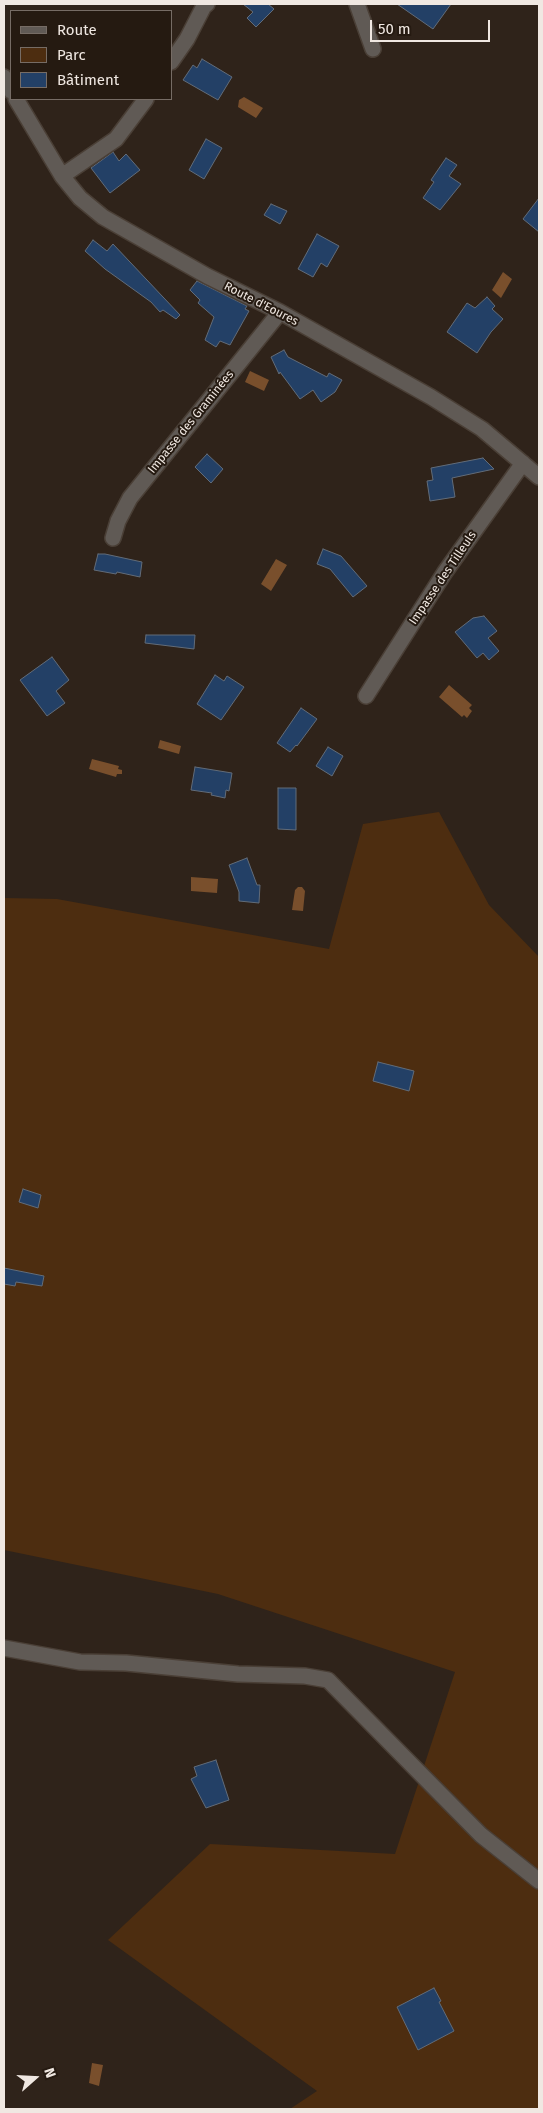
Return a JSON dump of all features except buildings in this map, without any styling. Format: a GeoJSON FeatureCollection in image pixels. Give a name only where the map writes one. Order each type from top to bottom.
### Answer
{"type":"FeatureCollection","features":[{"type":"Feature","properties":{"kind":"street"},"geometry":{"type":"LineString","coordinates":[[172,61],[207,4]]}},
{"type":"Feature","properties":{"kind":"street"},"geometry":{"type":"LineString","coordinates":[[357,4],[373,49]]}},
{"type":"Feature","properties":{"kind":"street"},"geometry":{"type":"LineString","coordinates":[[4,77],[10,89]]}},
{"type":"Feature","properties":{"kind":"street","name":"Route d'Eoures"},"geometry":{"type":"LineString","coordinates":[[17,100],[62,176],[80,198],[103,217],[207,276],[280,312],[438,401],[482,429],[539,477]]}},
{"type":"Feature","properties":{"kind":"street"},"geometry":{"type":"LineString","coordinates":[[62,176],[116,139],[145,100]]}},
{"type":"Feature","properties":{"kind":"street","name":"Impasse des Graminées"},"geometry":{"type":"LineString","coordinates":[[113,538],[118,520],[130,498],[280,312]]}},
{"type":"Feature","properties":{"kind":"street","name":"Impasse des Tilleuls"},"geometry":{"type":"LineString","coordinates":[[366,696],[445,572],[523,463]]}},
{"type":"Feature","properties":{"kind":"street"},"geometry":{"type":"LineString","coordinates":[[4,1648],[80,1662],[126,1663],[238,1674],[305,1676],[328,1680],[481,1834],[539,1881]]}},
{"type":"Feature","properties":{"kind":"green space"},"geometry":{"type":"Polygon","coordinates":[[[439,812],[489,905],[539,957],[539,2109],[290,2109],[317,2091],[108,1940],[210,1844],[395,1854],[455,1672],[218,1594],[4,1550],[4,898],[57,899],[329,949],[363,824],[439,812]]]}},
{"type":"Feature","properties":{"kind":"shaded area"},"geometry":{"type":"Polygon","coordinates":[[[244,97],[263,108],[256,118],[238,107],[239,100],[244,97]]]}},
{"type":"Feature","properties":{"kind":"shaded area"},"geometry":{"type":"Polygon","coordinates":[[[503,272],[512,279],[501,298],[492,290],[503,272]]]}},
{"type":"Feature","properties":{"kind":"shaded area"},"geometry":{"type":"Polygon","coordinates":[[[250,371],[269,380],[264,391],[245,382],[250,371]]]}},
{"type":"Feature","properties":{"kind":"shaded area"},"geometry":{"type":"Polygon","coordinates":[[[276,559],[287,565],[271,591],[261,584],[276,559]]]}},
{"type":"Feature","properties":{"kind":"shaded area"},"geometry":{"type":"Polygon","coordinates":[[[449,685],[472,705],[469,708],[472,711],[467,718],[464,715],[462,717],[439,697],[449,685]]]}},
{"type":"Feature","properties":{"kind":"shaded area"},"geometry":{"type":"Polygon","coordinates":[[[160,740],[181,746],[179,754],[158,748],[160,740]]]}},
{"type":"Feature","properties":{"kind":"shaded area"},"geometry":{"type":"Polygon","coordinates":[[[92,759],[119,766],[118,769],[122,770],[122,774],[117,774],[116,777],[89,769],[92,759]]]}},
{"type":"Feature","properties":{"kind":"shaded area"},"geometry":{"type":"Polygon","coordinates":[[[191,877],[218,879],[217,893],[191,891],[191,877]]]}},
{"type":"Feature","properties":{"kind":"shaded area"},"geometry":{"type":"Polygon","coordinates":[[[298,887],[302,887],[305,891],[303,911],[292,910],[295,890],[298,887]]]}},
{"type":"Feature","properties":{"kind":"shaded area"},"geometry":{"type":"Polygon","coordinates":[[[92,2063],[103,2065],[99,2086],[89,2083],[92,2063]]]}}]}
